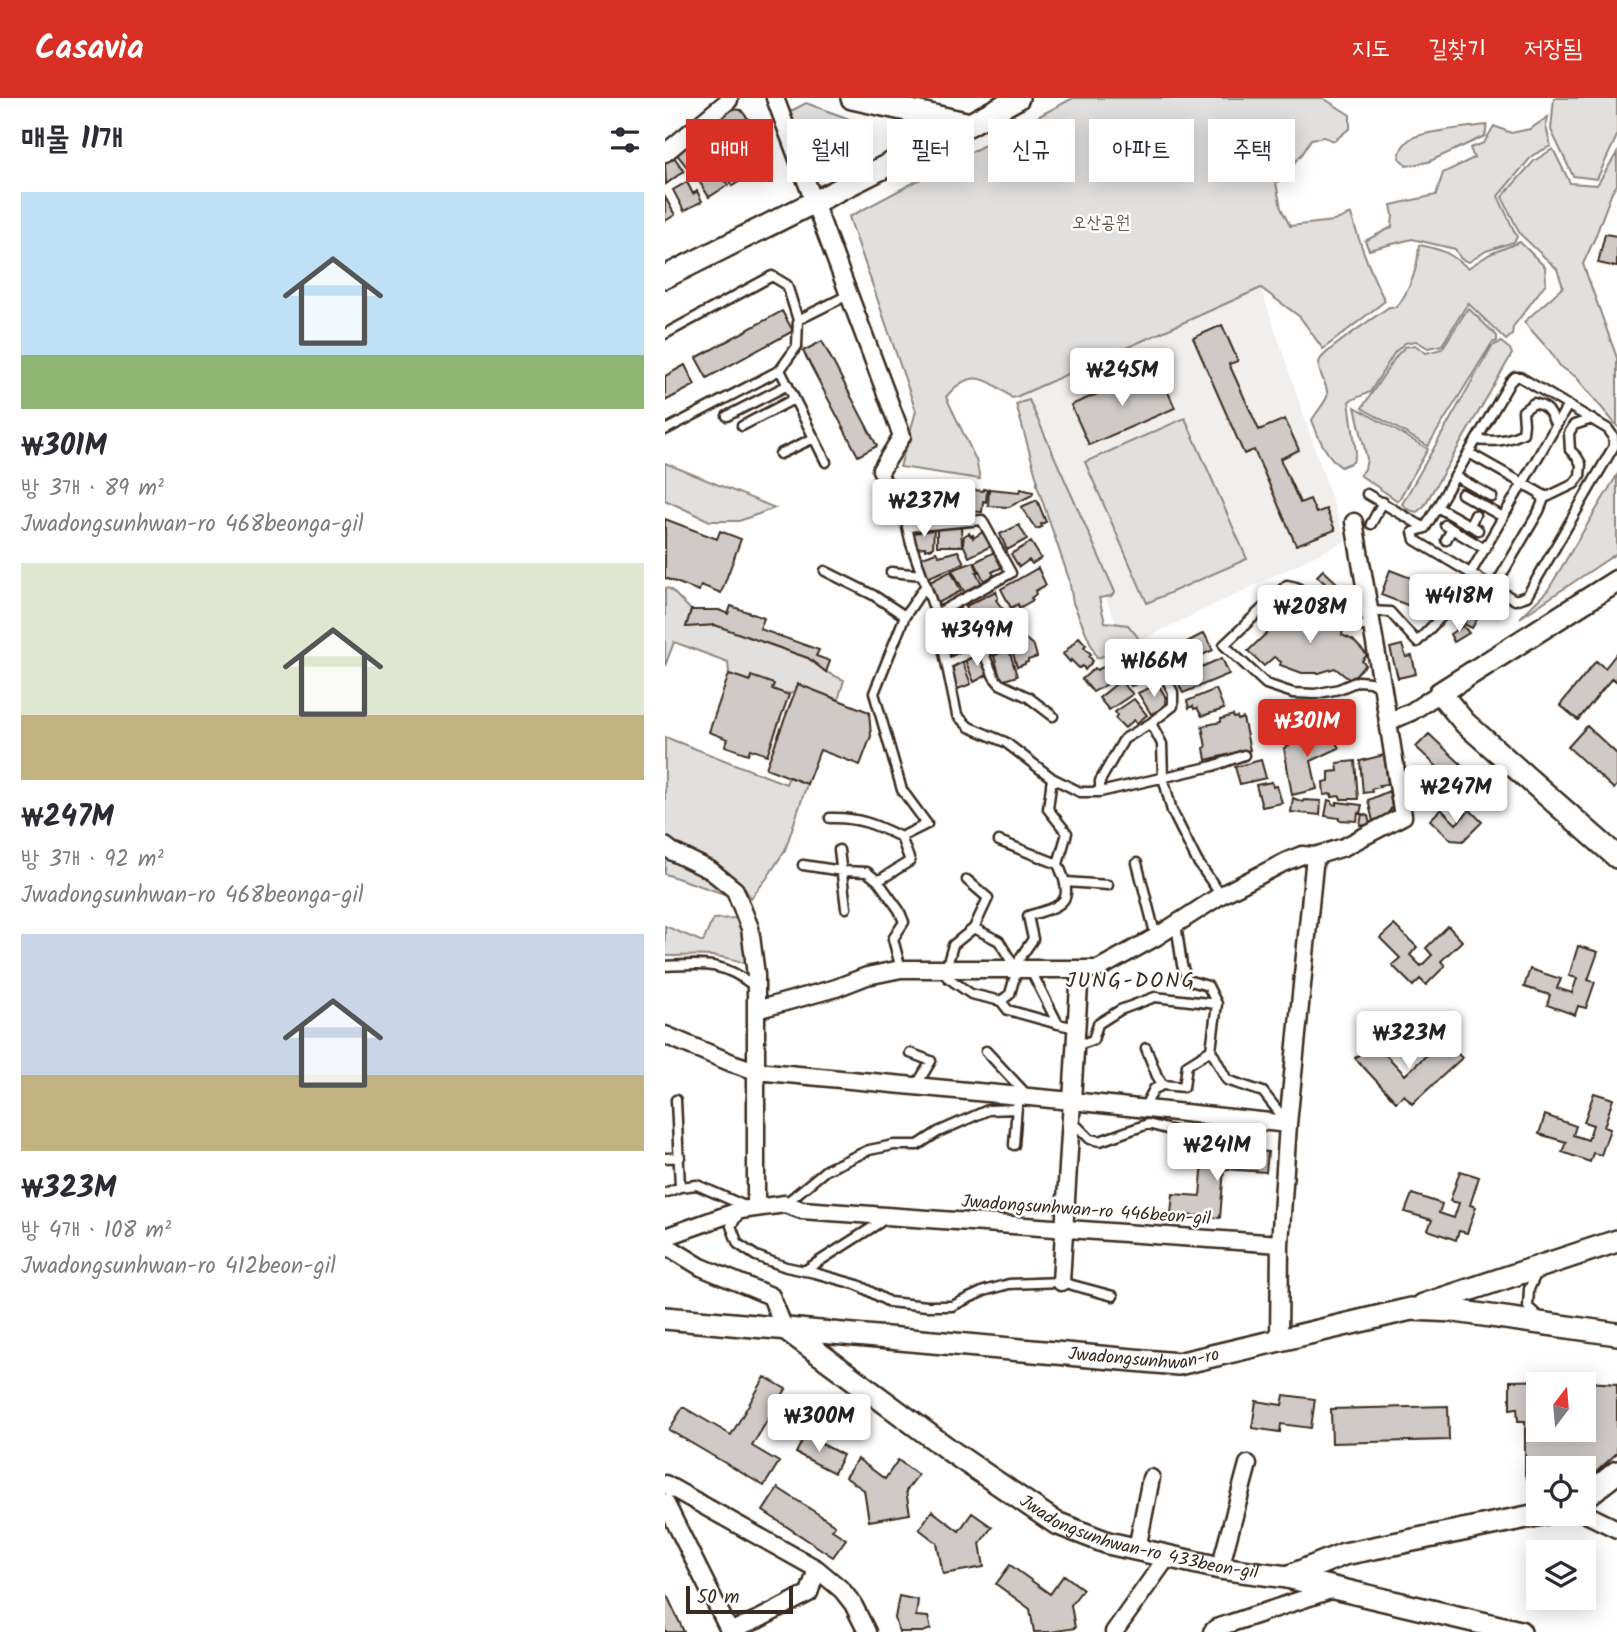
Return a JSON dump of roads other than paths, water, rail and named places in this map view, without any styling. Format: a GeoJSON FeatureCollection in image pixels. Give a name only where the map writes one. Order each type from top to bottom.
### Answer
{"type":"FeatureCollection","features":[{"type":"Feature","properties":{"kind":"street"},"geometry":{"type":"LineString","coordinates":[[665,153],[729,98]]}},
{"type":"Feature","properties":{"kind":"street"},"geometry":{"type":"LineString","coordinates":[[775,98],[902,436],[881,471]]}},
{"type":"Feature","properties":{"kind":"street"},"geometry":{"type":"LineString","coordinates":[[852,98],[947,119]]}},
{"type":"Feature","properties":{"kind":"street"},"geometry":{"type":"LineString","coordinates":[[974,122],[1018,98]]}},
{"type":"Feature","properties":{"kind":"street"},"geometry":{"type":"LineString","coordinates":[[665,277],[887,165]]}},
{"type":"Feature","properties":{"kind":"street"},"geometry":{"type":"LineString","coordinates":[[756,1010],[836,988],[867,976],[901,969],[1098,969],[1156,937],[1221,895],[1285,862],[1302,855],[1315,856],[1344,847],[1403,816],[1354,522]]}},
{"type":"Feature","properties":{"kind":"street"},"geometry":{"type":"LineString","coordinates":[[1388,722],[1411,712],[1617,581]]}},
{"type":"Feature","properties":{"kind":"street"},"geometry":{"type":"LineString","coordinates":[[1440,693],[1465,723],[1617,857]]}},
{"type":"Feature","properties":{"kind":"street"},"geometry":{"type":"LineString","coordinates":[[665,846],[710,870],[735,890],[750,928],[757,975],[749,1208]]}},
{"type":"Feature","properties":{"kind":"street"},"geometry":{"type":"LineString","coordinates":[[1279,1340],[1280,1244],[1288,1124],[1315,856]]}},
{"type":"Feature","properties":{"kind":"street"},"geometry":{"type":"LineString","coordinates":[[1061,1282],[1080,969]]}},
{"type":"Feature","properties":{"kind":"street"},"geometry":{"type":"LineString","coordinates":[[665,1037],[755,1071],[916,1086],[1021,1101],[1072,1101],[1288,1124]]}},
{"type":"Feature","properties":{"kind":"street","name":"Jwadongsunhwan-ro 446beon-gil"},"geometry":{"type":"LineString","coordinates":[[665,1237],[749,1208],[785,1204],[802,1210],[1280,1244]]}},
{"type":"Feature","properties":{"kind":"street"},"geometry":{"type":"LineString","coordinates":[[1411,1309],[1617,1241]]}},
{"type":"Feature","properties":{"kind":"street"},"geometry":{"type":"LineString","coordinates":[[665,1245],[701,1267],[771,1296],[784,1328]]}},
{"type":"Feature","properties":{"kind":"street","name":"Jwadongsunhwan-ro"},"geometry":{"type":"LineString","coordinates":[[665,1318],[1178,1364],[1411,1309],[1455,1311],[1617,1334]]}},
{"type":"Feature","properties":{"kind":"street","name":"Jwadongsunhwan-ro 433beon-gil"},"geometry":{"type":"LineString","coordinates":[[784,1328],[952,1452],[1056,1523],[1108,1543],[1220,1568],[1287,1577],[1344,1554],[1526,1517]]}},
{"type":"Feature","properties":{"kind":"street"},"geometry":{"type":"LineString","coordinates":[[1220,1568],[1248,1464]]}},
{"type":"Feature","properties":{"kind":"street"},"geometry":{"type":"LineString","coordinates":[[1596,1489],[1617,1472]]}},
{"type":"Feature","properties":{"kind":"street"},"geometry":{"type":"LineString","coordinates":[[1137,1549],[1151,1478]]}},
{"type":"Feature","properties":{"kind":"street"},"geometry":{"type":"LineString","coordinates":[[665,1485],[817,1569],[842,1590],[853,1604],[867,1632]]}},
{"type":"Feature","properties":{"kind":"street"},"geometry":{"type":"LineString","coordinates":[[665,1502],[729,1632],[809,1592],[817,1569]]}},
{"type":"Feature","properties":{"kind":"street"},"geometry":{"type":"LineString","coordinates":[[1596,1519],[1617,1529]]}},
{"type":"Feature","properties":{"kind":"street"},"geometry":{"type":"LineString","coordinates":[[1114,1632],[1168,1556]]}},
{"type":"Feature","properties":{"kind":"street"},"geometry":{"type":"LineString","coordinates":[[1287,1577],[1520,1632]]}},
{"type":"Feature","properties":{"kind":"street"},"geometry":{"type":"LineString","coordinates":[[1215,1631],[1334,1589]]}},
{"type":"Feature","properties":{"kind":"lane"},"geometry":{"type":"LineString","coordinates":[[665,334],[772,275],[787,285],[798,320],[797,346],[780,370],[665,430]]}},
{"type":"Feature","properties":{"kind":"lane"},"geometry":{"type":"LineString","coordinates":[[798,320],[848,295]]}},
{"type":"Feature","properties":{"kind":"lane"},"geometry":{"type":"LineString","coordinates":[[780,370],[826,462]]}},
{"type":"Feature","properties":{"kind":"lane"},"geometry":{"type":"LineString","coordinates":[[1514,377],[1520,377],[1592,419],[1608,429],[1613,436],[1613,446],[1527,596],[1515,600],[1415,540],[1413,532],[1425,528],[1514,377]]}},
{"type":"Feature","properties":{"kind":"lane"},"geometry":{"type":"LineString","coordinates":[[727,415],[788,386]]}},
{"type":"Feature","properties":{"kind":"lane"},"geometry":{"type":"LineString","coordinates":[[742,426],[795,399]]}},
{"type":"Feature","properties":{"kind":"lane"},"geometry":{"type":"LineString","coordinates":[[1476,440],[1502,441],[1523,433],[1523,411],[1534,403],[1551,413],[1556,426]]}},
{"type":"Feature","properties":{"kind":"lane"},"geometry":{"type":"LineString","coordinates":[[1470,574],[1568,405]]}},
{"type":"Feature","properties":{"kind":"lane"},"geometry":{"type":"LineString","coordinates":[[1469,453],[1547,497],[1574,484],[1580,476],[1581,464],[1570,450],[1569,433],[1574,425],[1592,419]]}},
{"type":"Feature","properties":{"kind":"lane"},"geometry":{"type":"LineString","coordinates":[[781,454],[814,438]]}},
{"type":"Feature","properties":{"kind":"lane"},"geometry":{"type":"LineString","coordinates":[[881,471],[887,482],[903,491],[909,503],[907,527],[936,614],[957,715],[969,727],[1005,742],[1052,778],[1080,792],[1100,792],[1213,766],[1244,755]]}},
{"type":"Feature","properties":{"kind":"lane"},"geometry":{"type":"LineString","coordinates":[[1455,476],[1489,491]]}},
{"type":"Feature","properties":{"kind":"lane"},"geometry":{"type":"LineString","coordinates":[[1494,589],[1539,511],[1543,502],[1539,493]]}},
{"type":"Feature","properties":{"kind":"lane"},"geometry":{"type":"LineString","coordinates":[[1367,494],[1425,528]]}},
{"type":"Feature","properties":{"kind":"lane"},"geometry":{"type":"LineString","coordinates":[[1465,508],[1466,496],[1503,517]]}},
{"type":"Feature","properties":{"kind":"lane"},"geometry":{"type":"LineString","coordinates":[[1371,524],[1383,502]]}},
{"type":"Feature","properties":{"kind":"lane"},"geometry":{"type":"LineString","coordinates":[[1437,507],[1474,527],[1475,515]]}},
{"type":"Feature","properties":{"kind":"lane"},"geometry":{"type":"LineString","coordinates":[[907,527],[982,520],[1011,573],[936,614]]}},
{"type":"Feature","properties":{"kind":"lane"},"geometry":{"type":"LineString","coordinates":[[1446,540],[1449,527],[1485,549]]}},
{"type":"Feature","properties":{"kind":"lane"},"geometry":{"type":"LineString","coordinates":[[825,571],[873,595],[905,616]]}},
{"type":"Feature","properties":{"kind":"lane"},"geometry":{"type":"LineString","coordinates":[[891,572],[922,575]]}},
{"type":"Feature","properties":{"kind":"lane"},"geometry":{"type":"LineString","coordinates":[[1383,690],[1370,682],[1358,681],[1339,689],[1315,694],[1293,693],[1266,684],[1224,645],[1287,585],[1296,587],[1354,626],[1391,612],[1417,642],[1461,596],[1482,581]]}},
{"type":"Feature","properties":{"kind":"lane"},"geometry":{"type":"LineString","coordinates":[[901,837],[927,824],[902,790],[874,693],[905,616],[926,585]]}},
{"type":"Feature","properties":{"kind":"lane"},"geometry":{"type":"LineString","coordinates":[[947,664],[981,647],[993,650],[1006,644]]}},
{"type":"Feature","properties":{"kind":"lane"},"geometry":{"type":"LineString","coordinates":[[981,647],[994,677],[1000,684],[1028,697],[1053,716]]}},
{"type":"Feature","properties":{"kind":"lane"},"geometry":{"type":"LineString","coordinates":[[1100,792],[1100,781],[1124,739],[1174,706],[1173,692],[1153,654]]}},
{"type":"Feature","properties":{"kind":"lane"},"geometry":{"type":"LineString","coordinates":[[1151,723],[1163,744],[1163,777],[1172,811],[1197,861],[1221,895]]}},
{"type":"Feature","properties":{"kind":"lane"},"geometry":{"type":"LineString","coordinates":[[1002,1001],[1010,994],[1023,969],[1020,958],[1033,939],[1027,916],[1057,907],[1065,898],[1066,882],[1058,864],[1067,832],[1048,808],[1052,778]]}},
{"type":"Feature","properties":{"kind":"lane"},"geometry":{"type":"LineString","coordinates":[[830,818],[872,822],[901,837],[911,861],[878,881]]}},
{"type":"Feature","properties":{"kind":"lane"},"geometry":{"type":"LineString","coordinates":[[999,841],[1058,864]]}},
{"type":"Feature","properties":{"kind":"lane"},"geometry":{"type":"LineString","coordinates":[[839,850],[846,908]]}},
{"type":"Feature","properties":{"kind":"lane"},"geometry":{"type":"LineString","coordinates":[[1137,863],[1156,937]]}},
{"type":"Feature","properties":{"kind":"lane"},"geometry":{"type":"LineString","coordinates":[[803,865],[842,872],[867,872],[878,881],[899,910],[904,922],[893,939],[901,969]]}},
{"type":"Feature","properties":{"kind":"lane"},"geometry":{"type":"LineString","coordinates":[[967,880],[988,898],[974,928],[953,945],[946,969],[947,977],[971,994],[1002,1001],[1008,1010],[1076,1027]]}},
{"type":"Feature","properties":{"kind":"lane"},"geometry":{"type":"LineString","coordinates":[[1066,882],[1108,885]]}},
{"type":"Feature","properties":{"kind":"lane"},"geometry":{"type":"LineString","coordinates":[[1176,924],[1187,980],[1208,986],[1217,1004],[1211,1050],[1227,1080],[1263,1092],[1288,1124]]}},
{"type":"Feature","properties":{"kind":"lane"},"geometry":{"type":"LineString","coordinates":[[974,928],[999,941],[1023,969],[1058,1024]]}},
{"type":"Feature","properties":{"kind":"lane"},"geometry":{"type":"LineString","coordinates":[[665,966],[703,964],[722,967],[741,976],[756,988]]}},
{"type":"Feature","properties":{"kind":"lane"},"geometry":{"type":"LineString","coordinates":[[1075,1046],[1093,1040],[1098,1024],[1120,1010],[1155,997],[1217,1004]]}},
{"type":"Feature","properties":{"kind":"lane"},"geometry":{"type":"LineString","coordinates":[[1146,1048],[1163,1086]]}},
{"type":"Feature","properties":{"kind":"lane"},"geometry":{"type":"LineString","coordinates":[[1143,1109],[1154,1089],[1163,1086],[1184,1087],[1187,1065],[1211,1050]]}},
{"type":"Feature","properties":{"kind":"lane"},"geometry":{"type":"LineString","coordinates":[[986,1052],[1021,1101],[1014,1145]]}},
{"type":"Feature","properties":{"kind":"lane"},"geometry":{"type":"LineString","coordinates":[[910,1053],[931,1061],[916,1086]]}},
{"type":"Feature","properties":{"kind":"lane"},"geometry":{"type":"LineString","coordinates":[[665,1192],[680,1187],[676,1100]]}},
{"type":"Feature","properties":{"kind":"lane"},"geometry":{"type":"LineString","coordinates":[[785,1204],[826,1170],[869,1150],[894,1145],[918,1145],[937,1132],[988,1110],[1021,1101]]}},
{"type":"Feature","properties":{"kind":"lane"},"geometry":{"type":"LineString","coordinates":[[1070,1120],[1090,1139],[1100,1141],[1148,1124],[1185,1134],[1243,1119]]}},
{"type":"Feature","properties":{"kind":"lane"},"geometry":{"type":"LineString","coordinates":[[665,1158],[680,1157]]}},
{"type":"Feature","properties":{"kind":"lane","name":"Jwadongsunhwan-ro 446beon-gil"},"geometry":{"type":"LineString","coordinates":[[680,1187],[697,1185],[749,1208]]}},
{"type":"Feature","properties":{"kind":"lane"},"geometry":{"type":"LineString","coordinates":[[749,1208],[731,1226],[738,1244],[755,1256],[858,1285],[889,1301],[952,1306],[983,1291],[1009,1284],[1061,1282],[1113,1296]]}},
{"type":"Feature","properties":{"kind":"lane"},"geometry":{"type":"LineString","coordinates":[[803,1271],[889,1216]]}},
{"type":"Feature","properties":{"kind":"lane"},"geometry":{"type":"LineString","coordinates":[[1540,1265],[1529,1289],[1528,1307],[1546,1323]]}},
{"type":"Feature","properties":{"kind":"district","name":"JUNG-DONG"},"geometry":{"type":"Point","coordinates":[1131,981]}},
{"type":"Feature","properties":{"kind":"park label","name":"오산공원"},"geometry":{"type":"Point","coordinates":[1101,223]}}]}
